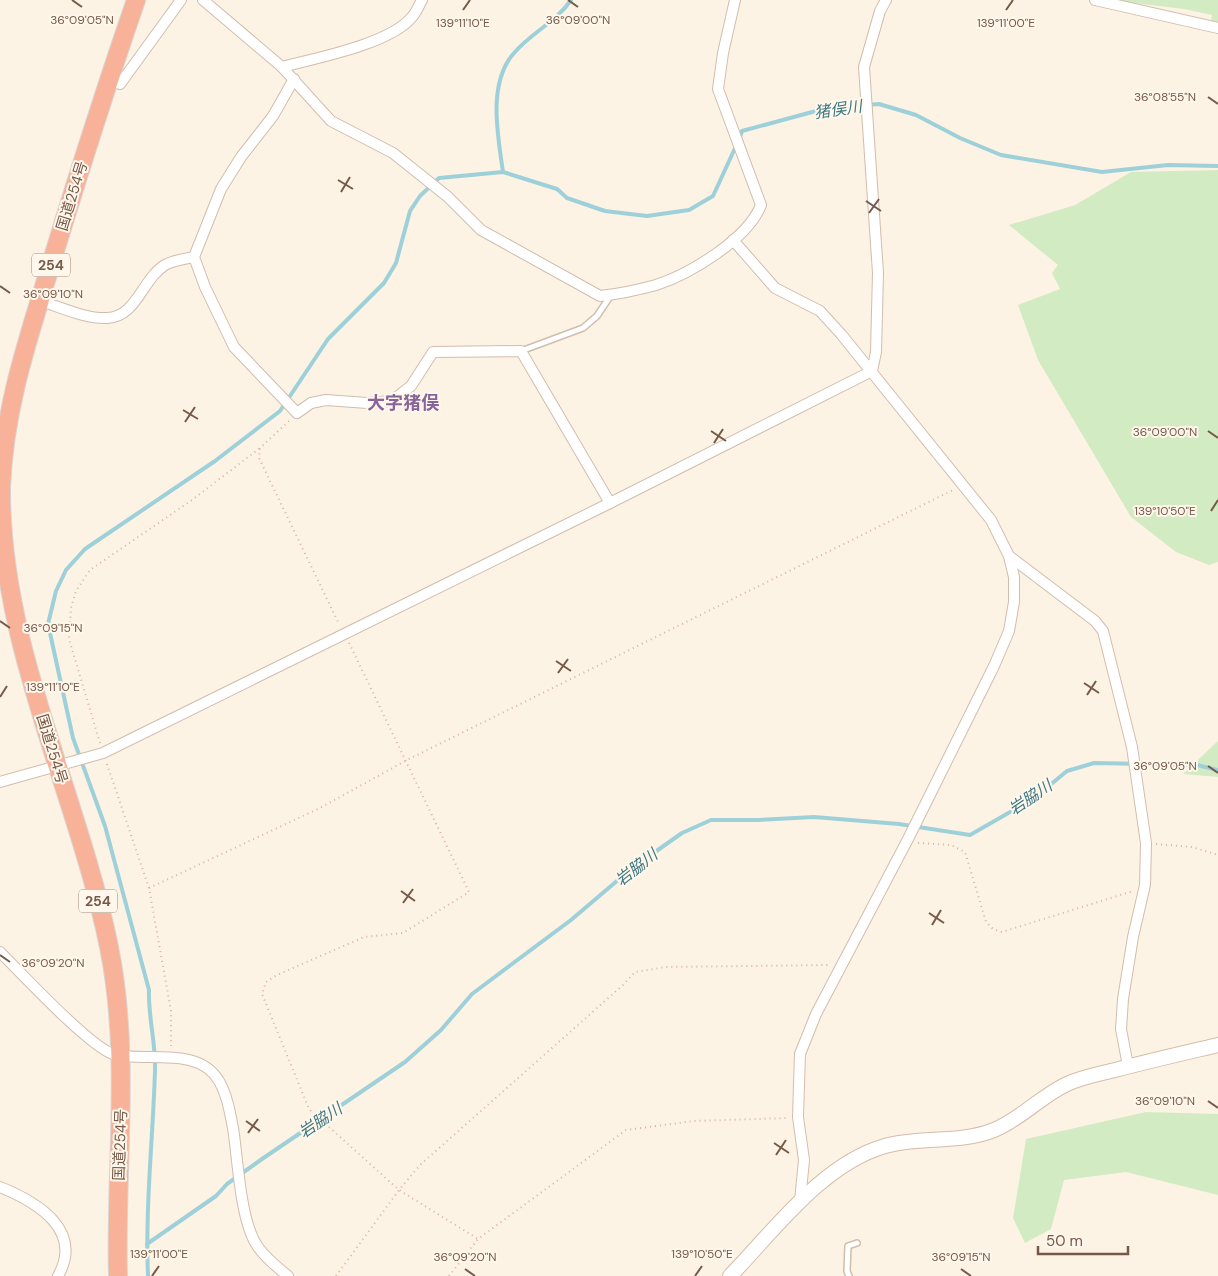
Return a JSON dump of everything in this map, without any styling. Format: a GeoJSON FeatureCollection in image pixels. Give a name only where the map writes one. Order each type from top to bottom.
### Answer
{"type":"FeatureCollection","features":[{"type":"Feature","properties":{"kind":"highway","name":"国道254号"},"geometry":{"type":"LineString","coordinates":[[118,1276],[117,1235],[122,1056],[118,1002],[110,949],[97,898],[12,613],[2,536],[1,488],[6,429],[17,375],[132,1]]}},
{"type":"Feature","properties":{"kind":"street"},"geometry":{"type":"LineString","coordinates":[[107,81],[120,84],[181,0]]}},
{"type":"Feature","properties":{"kind":"street"},"geometry":{"type":"LineString","coordinates":[[203,0],[282,66],[331,121],[392,153],[448,197],[481,230],[600,296],[656,285],[689,271],[733,240],[758,214],[761,205],[718,89],[723,53],[735,0]]}},
{"type":"Feature","properties":{"kind":"street"},"geometry":{"type":"LineString","coordinates":[[282,66],[358,46],[394,30],[412,18],[422,0]]}},
{"type":"Feature","properties":{"kind":"street"},"geometry":{"type":"LineString","coordinates":[[872,371],[876,352],[878,273],[864,67],[880,11],[886,0]]}},
{"type":"Feature","properties":{"kind":"street"},"geometry":{"type":"LineString","coordinates":[[1095,0],[1218,28]]}},
{"type":"Feature","properties":{"kind":"street"},"geometry":{"type":"LineString","coordinates":[[294,79],[273,116],[241,156],[221,189],[194,257],[234,347],[297,414],[310,403],[326,400],[367,403],[392,401],[411,386],[433,352],[522,351],[610,503]]}},
{"type":"Feature","properties":{"kind":"street"},"geometry":{"type":"LineString","coordinates":[[733,240],[775,288],[820,312],[872,371],[875,378],[991,520],[1010,556],[1014,577],[1014,602],[1009,631],[994,666],[906,842],[816,1014],[800,1054],[798,1117],[804,1160],[800,1201]]}},
{"type":"Feature","properties":{"kind":"street"},"geometry":{"type":"LineString","coordinates":[[40,302],[86,315],[107,318],[119,316],[130,308],[150,279],[163,266],[176,260],[194,257]]}},
{"type":"Feature","properties":{"kind":"street"},"geometry":{"type":"LineString","coordinates":[[0,782],[103,753],[610,503],[872,371]]}},
{"type":"Feature","properties":{"kind":"street"},"geometry":{"type":"LineString","coordinates":[[1010,556],[1095,621],[1103,631],[1132,747],[1146,843],[1145,887],[1133,937],[1123,999],[1121,1029],[1128,1066]]}},
{"type":"Feature","properties":{"kind":"street"},"geometry":{"type":"LineString","coordinates":[[0,952],[98,1047],[122,1056],[171,1056],[202,1065],[218,1079],[228,1104],[242,1194],[257,1246],[288,1276]]}},
{"type":"Feature","properties":{"kind":"street"},"geometry":{"type":"LineString","coordinates":[[730,1276],[800,1201],[833,1174],[868,1153],[886,1146],[957,1140],[993,1130],[1026,1112],[1067,1084],[1128,1066],[1218,1045]]}},
{"type":"Feature","properties":{"kind":"street"},"geometry":{"type":"LineString","coordinates":[[0,1187],[40,1208],[60,1228],[67,1246],[65,1264],[58,1276]]}},
{"type":"Feature","properties":{"kind":"lane"},"geometry":{"type":"LineString","coordinates":[[522,351],[583,328],[597,316],[611,294]]}},
{"type":"Feature","properties":{"kind":"lane"},"geometry":{"type":"LineString","coordinates":[[849,1276],[847,1271],[848,1246],[857,1243]]}},
{"type":"Feature","properties":{"kind":"path"},"geometry":{"type":"LineString","coordinates":[[171,1056],[171,1011],[149,888],[103,753],[69,639],[71,608],[76,591],[90,570],[192,500],[260,448],[297,414]]}},
{"type":"Feature","properties":{"kind":"path"},"geometry":{"type":"LineString","coordinates":[[260,448],[259,458],[274,492],[407,760],[469,892],[403,933],[364,937],[277,976],[266,982],[262,994],[309,1109],[399,1190],[478,1240]]}},
{"type":"Feature","properties":{"kind":"path"},"geometry":{"type":"LineString","coordinates":[[149,888],[320,808],[407,760],[962,486]]}},
{"type":"Feature","properties":{"kind":"path"},"geometry":{"type":"LineString","coordinates":[[906,842],[951,846],[965,852],[986,922],[993,929],[1002,932],[1145,887]]}},
{"type":"Feature","properties":{"kind":"path"},"geometry":{"type":"LineString","coordinates":[[1146,843],[1192,847],[1218,855]]}},
{"type":"Feature","properties":{"kind":"path"},"geometry":{"type":"LineString","coordinates":[[336,1276],[399,1190],[420,1165],[624,985],[635,972],[666,967],[842,965]]}},
{"type":"Feature","properties":{"kind":"path"},"geometry":{"type":"LineString","coordinates":[[449,1276],[478,1240],[626,1130],[694,1120],[798,1117]]}},
{"type":"Feature","properties":{"kind":"green space"},"geometry":{"type":"Polygon","coordinates":[[[1110,0],[1218,0],[1218,28],[1210,26],[1212,15],[1184,9],[1110,0]]]}},
{"type":"Feature","properties":{"kind":"green space"},"geometry":{"type":"Polygon","coordinates":[[[1218,170],[1218,562],[1209,565],[1176,552],[1131,517],[1038,360],[1018,305],[1060,289],[1052,273],[1058,265],[1009,225],[1075,205],[1131,172],[1218,170]]]}},
{"type":"Feature","properties":{"kind":"green space"},"geometry":{"type":"Polygon","coordinates":[[[1218,741],[1218,777],[1183,774],[1218,741]]]}},
{"type":"Feature","properties":{"kind":"green space"},"geometry":{"type":"Polygon","coordinates":[[[1146,1112],[1218,1114],[1218,1195],[1126,1172],[1064,1180],[1051,1229],[1025,1243],[1013,1218],[1026,1139],[1146,1112]]]}},
{"type":"Feature","properties":{"kind":"waterway"},"geometry":{"type":"LineString","coordinates":[[503,172],[496,110],[500,79],[514,53],[558,15],[571,0]]}},
{"type":"Feature","properties":{"kind":"waterway","name":"猪俣川"},"geometry":{"type":"LineString","coordinates":[[739,140],[742,131],[827,108],[879,104],[916,115],[960,138],[1001,155],[1102,172],[1168,165],[1218,166]]}},
{"type":"Feature","properties":{"kind":"waterway"},"geometry":{"type":"LineString","coordinates":[[148,1276],[148,1199],[155,1070],[149,990],[105,826],[73,738],[48,624],[56,591],[66,570],[85,549],[215,461],[280,411],[328,339],[384,283],[396,263],[410,211],[420,196],[439,178],[503,172],[557,189],[567,198],[605,211],[647,216],[689,210],[713,196],[736,146]]}},
{"type":"Feature","properties":{"kind":"waterway","name":"岩脇川"},"geometry":{"type":"LineString","coordinates":[[147,1244],[216,1196],[227,1184],[262,1159],[405,1062],[441,1030],[472,994],[571,920],[631,869],[682,833],[711,820],[814,817],[899,824],[970,835],[1033,799],[1067,771],[1094,763],[1197,765],[1218,770]]}},
{"type":"Feature","properties":{"kind":"district","name":"大字猪俣"},"geometry":{"type":"Point","coordinates":[403,403]}}]}
